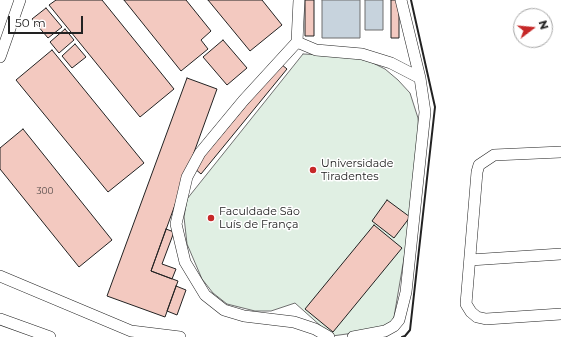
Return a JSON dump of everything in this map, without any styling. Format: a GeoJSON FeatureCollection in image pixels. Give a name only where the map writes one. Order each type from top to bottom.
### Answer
{"type":"FeatureCollection","features":[{"type":"Feature","properties":{"kind":"lane"},"geometry":{"type":"LineString","coordinates":[[0,57],[20,0]]}},
{"type":"Feature","properties":{"kind":"lane"},"geometry":{"type":"LineString","coordinates":[[300,0],[297,42],[243,101],[200,153],[187,177],[176,224],[185,262],[195,280],[205,296],[224,310],[244,316],[294,322],[315,329],[330,337]]}},
{"type":"Feature","properties":{"kind":"lane"},"geometry":{"type":"LineString","coordinates":[[352,337],[385,331],[394,326],[399,320],[402,312],[406,292],[425,112],[420,78],[401,0]]}},
{"type":"Feature","properties":{"kind":"lane"},"geometry":{"type":"LineString","coordinates":[[297,42],[316,50],[362,54],[391,63],[420,78]]}},
{"type":"Feature","properties":{"kind":"lane"},"geometry":{"type":"LineString","coordinates":[[561,152],[494,155],[479,165],[477,172],[466,304],[471,312],[477,317],[486,319],[561,314]]}},
{"type":"Feature","properties":{"kind":"lane"},"geometry":{"type":"LineString","coordinates":[[470,260],[561,254]]}},
{"type":"Feature","properties":{"kind":"lane"},"geometry":{"type":"LineString","coordinates":[[0,276],[130,334],[180,337]]}},
{"type":"Feature","properties":{"kind":"lane"},"geometry":{"type":"LineString","coordinates":[[0,319],[50,337]]}},
{"type":"Feature","properties":{"kind":"green space","name":"Universidade Tiradentes"},"geometry":{"type":"Polygon","coordinates":[[[303,54],[346,56],[369,61],[385,69],[410,93],[418,118],[419,140],[411,217],[394,317],[389,326],[376,330],[332,336],[295,303],[271,311],[255,311],[227,304],[213,293],[202,279],[187,244],[184,217],[187,199],[303,54]]]}},
{"type":"Feature","properties":{"kind":"shaded area"},"geometry":{"type":"Polygon","coordinates":[[[322,0],[360,0],[360,38],[322,38],[322,0]]]}},
{"type":"Feature","properties":{"kind":"shaded area"},"geometry":{"type":"Polygon","coordinates":[[[365,0],[383,0],[383,30],[365,30],[365,0]]]}},
{"type":"Feature","properties":{"kind":"building"},"geometry":{"type":"Polygon","coordinates":[[[56,0],[102,0],[174,89],[140,117],[49,5],[56,0]]]}},
{"type":"Feature","properties":{"kind":"building"},"geometry":{"type":"Polygon","coordinates":[[[124,0],[186,0],[211,31],[201,40],[208,49],[181,71],[124,0]]]}},
{"type":"Feature","properties":{"kind":"building"},"geometry":{"type":"Polygon","coordinates":[[[208,0],[262,0],[282,25],[250,51],[208,0]]]}},
{"type":"Feature","properties":{"kind":"building"},"geometry":{"type":"Polygon","coordinates":[[[305,0],[314,0],[314,36],[305,36],[305,0]]]}},
{"type":"Feature","properties":{"kind":"building"},"geometry":{"type":"Polygon","coordinates":[[[391,0],[399,0],[399,38],[391,38],[391,0]]]}},
{"type":"Feature","properties":{"kind":"building"},"geometry":{"type":"Polygon","coordinates":[[[46,8],[62,27],[48,38],[32,19],[46,8]]]}},
{"type":"Feature","properties":{"kind":"building"},"geometry":{"type":"Polygon","coordinates":[[[65,29],[74,40],[59,53],[50,42],[65,29]]]}},
{"type":"Feature","properties":{"kind":"building"},"geometry":{"type":"Polygon","coordinates":[[[223,40],[247,68],[227,85],[203,57],[223,40]]]}},
{"type":"Feature","properties":{"kind":"building"},"geometry":{"type":"Polygon","coordinates":[[[75,44],[86,57],[72,68],[62,56],[75,44]]]}},
{"type":"Feature","properties":{"kind":"building"},"geometry":{"type":"Polygon","coordinates":[[[52,50],[144,163],[108,192],[16,80],[52,50]]]}},
{"type":"Feature","properties":{"kind":"building"},"geometry":{"type":"Polygon","coordinates":[[[281,64],[287,69],[201,174],[194,168],[281,64]]]}},
{"type":"Feature","properties":{"kind":"building"},"geometry":{"type":"Polygon","coordinates":[[[187,78],[217,89],[151,271],[178,281],[165,317],[107,296],[187,78]]]}},
{"type":"Feature","properties":{"kind":"building"},"geometry":{"type":"Polygon","coordinates":[[[23,129],[112,240],[79,267],[0,169],[0,148],[23,129]]]}},
{"type":"Feature","properties":{"kind":"building"},"geometry":{"type":"Polygon","coordinates":[[[387,200],[410,217],[394,238],[372,221],[387,200]]]}},
{"type":"Feature","properties":{"kind":"building"},"geometry":{"type":"Polygon","coordinates":[[[374,225],[402,248],[333,332],[305,309],[374,225]]]}},
{"type":"Feature","properties":{"kind":"building"},"geometry":{"type":"Polygon","coordinates":[[[166,229],[174,232],[162,264],[176,269],[172,279],[151,271],[166,229]]]}},
{"type":"Feature","properties":{"kind":"building"},"geometry":{"type":"Polygon","coordinates":[[[176,286],[186,290],[177,315],[167,311],[176,286]]]}},
{"type":"Feature","properties":{"kind":"wall"},"geometry":{"type":"LineString","coordinates":[[402,337],[405,336],[410,330],[435,107],[411,0]]}},
{"type":"Feature","properties":{"kind":"place","name":"Universidade Tiradentes"},"geometry":{"type":"Point","coordinates":[313,170]}},
{"type":"Feature","properties":{"kind":"place","name":"Faculdade São Luís de França"},"geometry":{"type":"Point","coordinates":[211,218]}}]}
